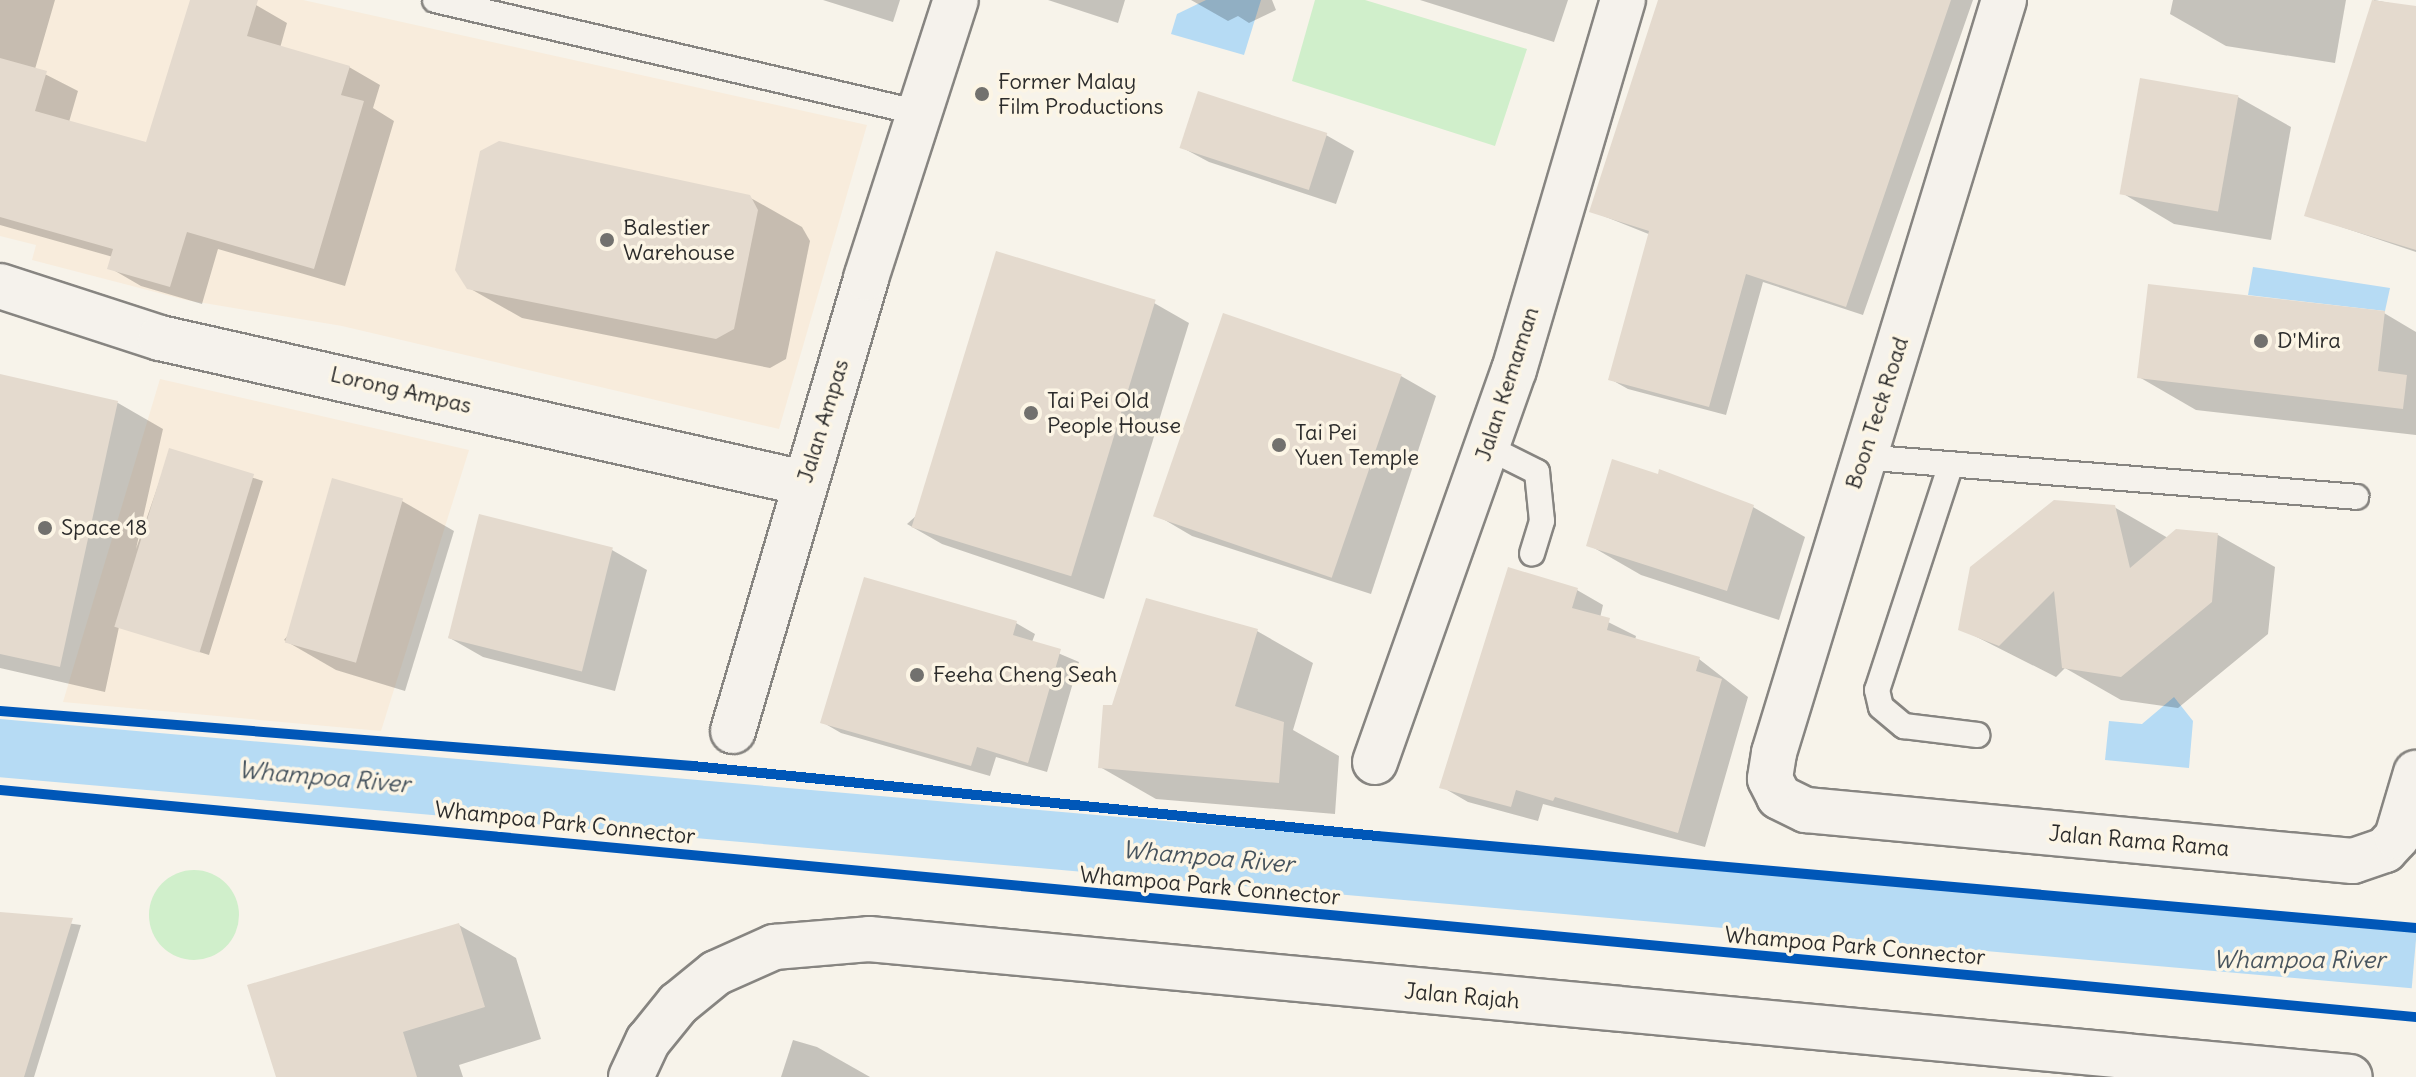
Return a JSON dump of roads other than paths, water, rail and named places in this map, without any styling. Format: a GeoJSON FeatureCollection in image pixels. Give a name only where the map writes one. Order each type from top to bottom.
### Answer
{"type":"FeatureCollection","features":[{"type":"Feature","properties":{"kind":"street","name":"Jalan Ampas"},"geometry":{"type":"LineString","coordinates":[[733,731],[804,483],[956,0]]}},
{"type":"Feature","properties":{"kind":"street","name":"Jalan Kemaman"},"geometry":{"type":"LineString","coordinates":[[1375,762],[1487,447],[1623,0]]}},
{"type":"Feature","properties":{"kind":"street","name":"Boon Teck Road"},"geometry":{"type":"LineString","coordinates":[[1806,810],[1779,797],[1770,779],[1774,753],[1861,457],[1920,284],[2004,0]]}},
{"type":"Feature","properties":{"kind":"street","name":"Lorong Ampas"},"geometry":{"type":"LineString","coordinates":[[0,286],[160,338],[345,375],[804,483]]}},
{"type":"Feature","properties":{"kind":"street","name":"Jalan Rama Rama"},"geometry":{"type":"LineString","coordinates":[[1806,810],[2353,861],[2385,850],[2397,837],[2416,773]]}},
{"type":"Feature","properties":{"kind":"street","name":"Jalan Rajah"},"geometry":{"type":"LineString","coordinates":[[631,1077],[648,1041],[678,1004],[716,973],[774,947],[869,939],[2350,1077]]}},
{"type":"Feature","properties":{"kind":"lane"},"geometry":{"type":"LineString","coordinates":[[435,0],[920,113]]}},
{"type":"Feature","properties":{"kind":"lane"},"geometry":{"type":"LineString","coordinates":[[1487,447],[1537,472],[1542,521],[1532,553]]}},
{"type":"Feature","properties":{"kind":"lane"},"geometry":{"type":"LineString","coordinates":[[1861,457],[2356,497]]}},
{"type":"Feature","properties":{"kind":"lane"},"geometry":{"type":"LineString","coordinates":[[1951,464],[1877,690],[1881,707],[1904,726],[1977,735]]}},
{"type":"Feature","properties":{"kind":"water"},"geometry":{"type":"Polygon","coordinates":[[[1206,0],[1261,0],[1244,55],[1171,34],[1177,14],[1206,0]]]}},
{"type":"Feature","properties":{"kind":"water"},"geometry":{"type":"Polygon","coordinates":[[[2253,267],[2390,288],[2385,311],[2248,295],[2253,267]]]}},
{"type":"Feature","properties":{"kind":"water"},"geometry":{"type":"Polygon","coordinates":[[[2174,697],[2193,721],[2189,768],[2105,760],[2109,721],[2142,724],[2174,697]]]}},
{"type":"Feature","properties":{"kind":"water","name":"Whampoa River"},"geometry":{"type":"Polygon","coordinates":[[[0,719],[2416,930],[2412,988],[0,777],[0,719]]]}},
{"type":"Feature","properties":{"kind":"place","name":"Former Malay Film Productions"},"geometry":{"type":"Point","coordinates":[982,94]}},
{"type":"Feature","properties":{"kind":"place","name":"Balestier Warehouse"},"geometry":{"type":"Point","coordinates":[607,240]}},
{"type":"Feature","properties":{"kind":"place","name":"D'Mira"},"geometry":{"type":"Point","coordinates":[2261,341]}},
{"type":"Feature","properties":{"kind":"place","name":"Tai Pei Old People House"},"geometry":{"type":"Point","coordinates":[1031,413]}},
{"type":"Feature","properties":{"kind":"place","name":"Tai Pei Yuen Temple"},"geometry":{"type":"Point","coordinates":[1279,445]}},
{"type":"Feature","properties":{"kind":"place","name":"Space 18"},"geometry":{"type":"Point","coordinates":[45,528]}},
{"type":"Feature","properties":{"kind":"place","name":"Feeha Cheng Seah"},"geometry":{"type":"Point","coordinates":[917,675]}}]}
